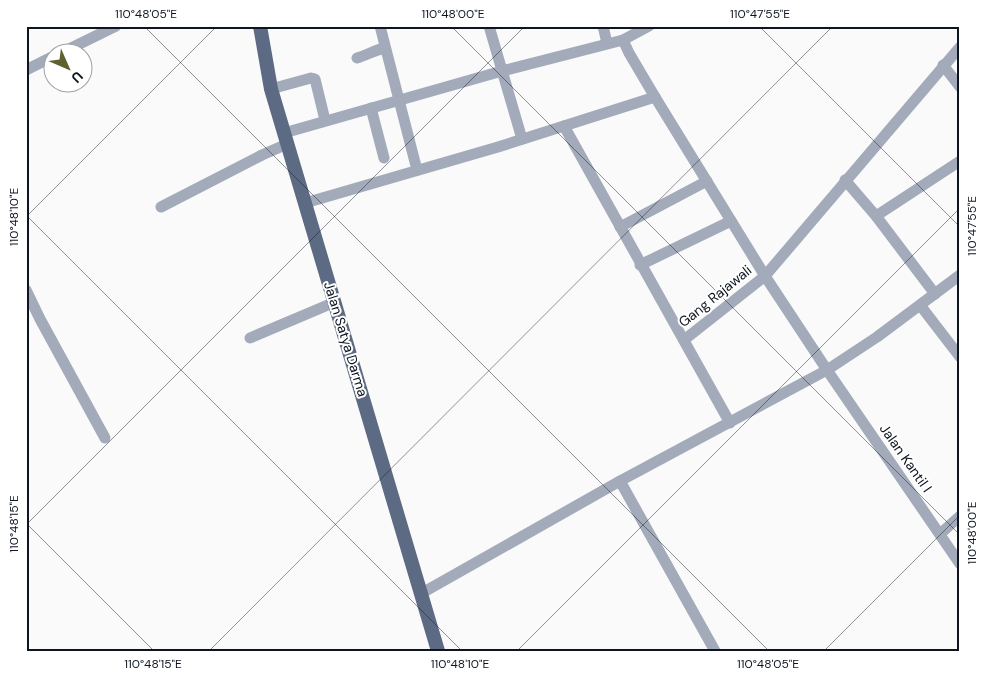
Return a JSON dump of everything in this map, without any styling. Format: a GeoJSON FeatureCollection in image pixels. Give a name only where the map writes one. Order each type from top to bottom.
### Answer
{"type":"FeatureCollection","features":[{"type":"Feature","properties":{"kind":"main road","name":"Jalan Satya Darma"},"geometry":{"type":"LineString","coordinates":[[260,26],[271,89],[285,139],[438,651]]}},
{"type":"Feature","properties":{"kind":"street"},"geometry":{"type":"LineString","coordinates":[[380,26],[417,170]]}},
{"type":"Feature","properties":{"kind":"street"},"geometry":{"type":"LineString","coordinates":[[489,26],[522,139]]}},
{"type":"Feature","properties":{"kind":"street"},"geometry":{"type":"LineString","coordinates":[[603,26],[607,43]]}},
{"type":"Feature","properties":{"kind":"street"},"geometry":{"type":"LineString","coordinates":[[161,207],[262,155],[285,139],[324,120],[623,40],[649,26]]}},
{"type":"Feature","properties":{"kind":"street"},"geometry":{"type":"LineString","coordinates":[[84,42],[115,27]]}},
{"type":"Feature","properties":{"kind":"street","name":"Jalan Kantil I"},"geometry":{"type":"LineString","coordinates":[[623,40],[655,97],[764,276],[960,564]]}},
{"type":"Feature","properties":{"kind":"street","name":"Gang Rajawali"},"geometry":{"type":"LineString","coordinates":[[684,340],[764,276],[960,47]]}},
{"type":"Feature","properties":{"kind":"street"},"geometry":{"type":"LineString","coordinates":[[357,58],[385,48]]}},
{"type":"Feature","properties":{"kind":"street"},"geometry":{"type":"LineString","coordinates":[[26,70],[42,63]]}},
{"type":"Feature","properties":{"kind":"street"},"geometry":{"type":"LineString","coordinates":[[943,65],[960,87]]}},
{"type":"Feature","properties":{"kind":"street"},"geometry":{"type":"LineString","coordinates":[[271,89],[311,78],[315,79],[324,120]]}},
{"type":"Feature","properties":{"kind":"street"},"geometry":{"type":"LineString","coordinates":[[305,203],[522,139],[655,97]]}},
{"type":"Feature","properties":{"kind":"street"},"geometry":{"type":"LineString","coordinates":[[371,108],[384,158]]}},
{"type":"Feature","properties":{"kind":"street"},"geometry":{"type":"LineString","coordinates":[[564,126],[730,423]]}},
{"type":"Feature","properties":{"kind":"street"},"geometry":{"type":"LineString","coordinates":[[876,216],[960,161]]}},
{"type":"Feature","properties":{"kind":"street"},"geometry":{"type":"LineString","coordinates":[[620,227],[707,180]]}},
{"type":"Feature","properties":{"kind":"street"},"geometry":{"type":"LineString","coordinates":[[845,180],[876,216],[935,294]]}},
{"type":"Feature","properties":{"kind":"street"},"geometry":{"type":"LineString","coordinates":[[640,265],[730,221]]}},
{"type":"Feature","properties":{"kind":"street"},"geometry":{"type":"LineString","coordinates":[[422,593],[620,481],[827,370],[877,337],[960,275]]}},
{"type":"Feature","properties":{"kind":"street"},"geometry":{"type":"LineString","coordinates":[[26,290],[105,438]]}},
{"type":"Feature","properties":{"kind":"street"},"geometry":{"type":"LineString","coordinates":[[250,338],[335,302]]}},
{"type":"Feature","properties":{"kind":"street"},"geometry":{"type":"LineString","coordinates":[[920,305],[960,358]]}},
{"type":"Feature","properties":{"kind":"street"},"geometry":{"type":"LineString","coordinates":[[620,481],[715,651]]}},
{"type":"Feature","properties":{"kind":"street"},"geometry":{"type":"LineString","coordinates":[[940,534],[960,516]]}}]}
